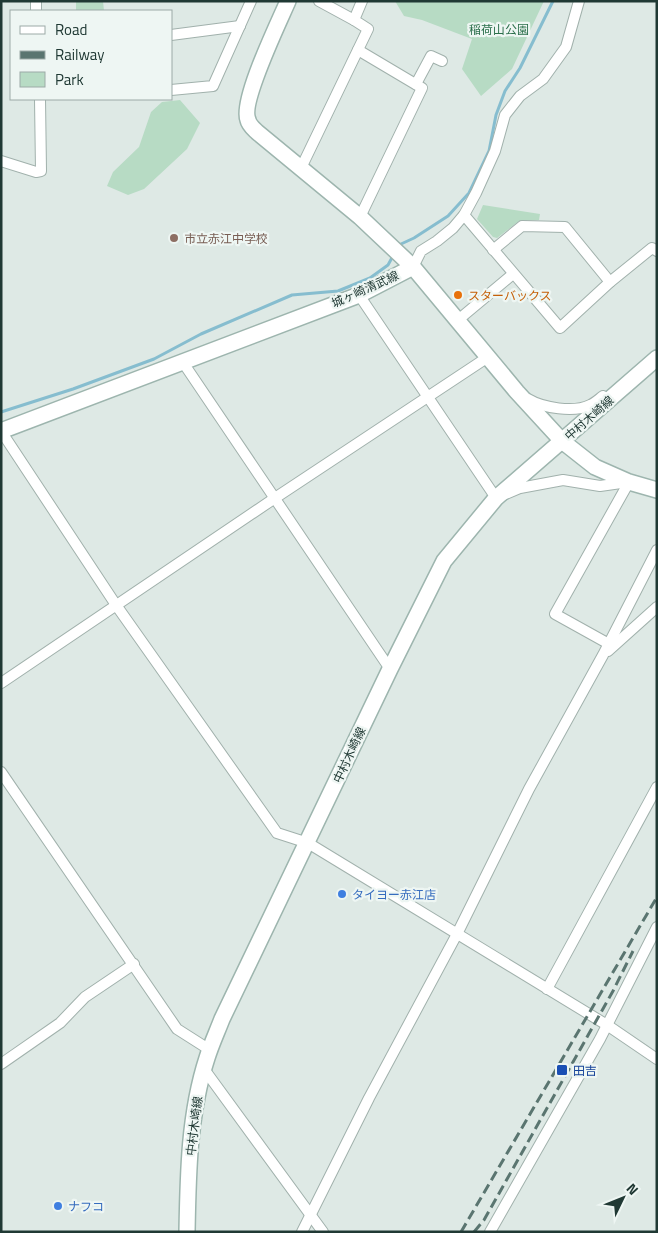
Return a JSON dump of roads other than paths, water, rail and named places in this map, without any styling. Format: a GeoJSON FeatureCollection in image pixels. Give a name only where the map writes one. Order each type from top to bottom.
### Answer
{"type":"FeatureCollection","features":[{"type":"Feature","properties":{"kind":"main road"},"geometry":{"type":"LineString","coordinates":[[288,1],[253,84],[246,108],[247,120],[257,132],[360,217],[402,257]]}},
{"type":"Feature","properties":{"kind":"main road","name":"城ヶ崎清武線"},"geometry":{"type":"LineString","coordinates":[[1,431],[358,294],[402,257],[458,320],[516,392],[562,441],[595,467],[629,482],[657,490]]}},
{"type":"Feature","properties":{"kind":"main road","name":"中村木崎線"},"geometry":{"type":"LineString","coordinates":[[187,1232],[190,1145],[196,1102],[210,1050],[222,1019],[444,561],[496,498],[657,358]]}},
{"type":"Feature","properties":{"kind":"street"},"geometry":{"type":"LineString","coordinates":[[172,90],[213,86],[251,1]]}},
{"type":"Feature","properties":{"kind":"street"},"geometry":{"type":"LineString","coordinates":[[301,168],[368,29],[319,1]]}},
{"type":"Feature","properties":{"kind":"street"},"geometry":{"type":"LineString","coordinates":[[354,20],[362,1]]}},
{"type":"Feature","properties":{"kind":"street"},"geometry":{"type":"LineString","coordinates":[[402,257],[421,251],[437,242],[464,215],[495,151],[505,115],[520,96],[543,79],[566,47],[579,1]]}},
{"type":"Feature","properties":{"kind":"street"},"geometry":{"type":"LineString","coordinates":[[172,35],[240,26]]}},
{"type":"Feature","properties":{"kind":"street"},"geometry":{"type":"LineString","coordinates":[[358,50],[422,88],[360,217]]}},
{"type":"Feature","properties":{"kind":"street"},"geometry":{"type":"LineString","coordinates":[[416,84],[431,56],[442,61]]}},
{"type":"Feature","properties":{"kind":"street"},"geometry":{"type":"LineString","coordinates":[[1,161],[36,172],[41,171],[40,100]]}},
{"type":"Feature","properties":{"kind":"street"},"geometry":{"type":"LineString","coordinates":[[464,215],[560,328],[610,282],[652,248],[657,251]]}},
{"type":"Feature","properties":{"kind":"street"},"geometry":{"type":"LineString","coordinates":[[492,250],[522,226],[565,227],[610,282]]}},
{"type":"Feature","properties":{"kind":"street"},"geometry":{"type":"LineString","coordinates":[[458,320],[513,274]]}},
{"type":"Feature","properties":{"kind":"street"},"geometry":{"type":"LineString","coordinates":[[358,294],[496,498],[520,488],[563,480],[600,486],[629,482]]}},
{"type":"Feature","properties":{"kind":"street"},"geometry":{"type":"LineString","coordinates":[[1,683],[488,357]]}},
{"type":"Feature","properties":{"kind":"street"},"geometry":{"type":"LineString","coordinates":[[182,361],[390,669]]}},
{"type":"Feature","properties":{"kind":"street"},"geometry":{"type":"LineString","coordinates":[[516,392],[536,404],[566,409],[590,406],[614,388],[630,382]]}},
{"type":"Feature","properties":{"kind":"street"},"geometry":{"type":"LineString","coordinates":[[1,431],[116,605],[277,833],[308,843],[607,1025],[657,1058]]}},
{"type":"Feature","properties":{"kind":"street"},"geometry":{"type":"LineString","coordinates":[[609,644],[555,614],[629,482]]}},
{"type":"Feature","properties":{"kind":"street"},"geometry":{"type":"LineString","coordinates":[[302,1232],[369,1098],[457,934],[529,789],[609,644],[657,550]]}},
{"type":"Feature","properties":{"kind":"street"},"geometry":{"type":"LineString","coordinates":[[603,655],[657,607]]}},
{"type":"Feature","properties":{"kind":"street"},"geometry":{"type":"LineString","coordinates":[[1,772],[178,1029],[210,1050]]}},
{"type":"Feature","properties":{"kind":"street"},"geometry":{"type":"LineString","coordinates":[[547,989],[654,799],[657,786]]}},
{"type":"Feature","properties":{"kind":"street"},"geometry":{"type":"LineString","coordinates":[[490,1232],[607,1025],[657,927]]}},
{"type":"Feature","properties":{"kind":"street"},"geometry":{"type":"LineString","coordinates":[[1,1064],[60,1023],[85,997],[134,964]]}},
{"type":"Feature","properties":{"kind":"street"},"geometry":{"type":"LineString","coordinates":[[204,1069],[324,1232]]}},
{"type":"Feature","properties":{"kind":"waterway"},"geometry":{"type":"LineString","coordinates":[[399,247],[448,216],[469,193],[489,151],[496,115],[505,91],[520,68],[553,1]]}},
{"type":"Feature","properties":{"kind":"waterway"},"geometry":{"type":"LineString","coordinates":[[1,412],[73,389],[154,359],[201,334],[292,295],[338,291],[370,278],[388,265],[394,254]]}},
{"type":"Feature","properties":{"kind":"railway"},"geometry":{"type":"LineString","coordinates":[[461,1232],[657,897]]}},
{"type":"Feature","properties":{"kind":"railway"},"geometry":{"type":"LineString","coordinates":[[474,1232],[484,1220],[613,991],[633,951]]}},
{"type":"Feature","properties":{"kind":"place","name":"市立赤江中学校"},"geometry":{"type":"Point","coordinates":[174,238]}},
{"type":"Feature","properties":{"kind":"place","name":"スターバックス"},"geometry":{"type":"Point","coordinates":[458,295]}},
{"type":"Feature","properties":{"kind":"place","name":"タイヨー赤江店"},"geometry":{"type":"Point","coordinates":[342,894]}},
{"type":"Feature","properties":{"kind":"place","name":"田吉"},"geometry":{"type":"Point","coordinates":[562,1070]}},
{"type":"Feature","properties":{"kind":"place","name":"ナフコ"},"geometry":{"type":"Point","coordinates":[58,1206]}},
{"type":"Feature","properties":{"kind":"park label","name":"稲荷山公園"},"geometry":{"type":"Point","coordinates":[499,29]}}]}
